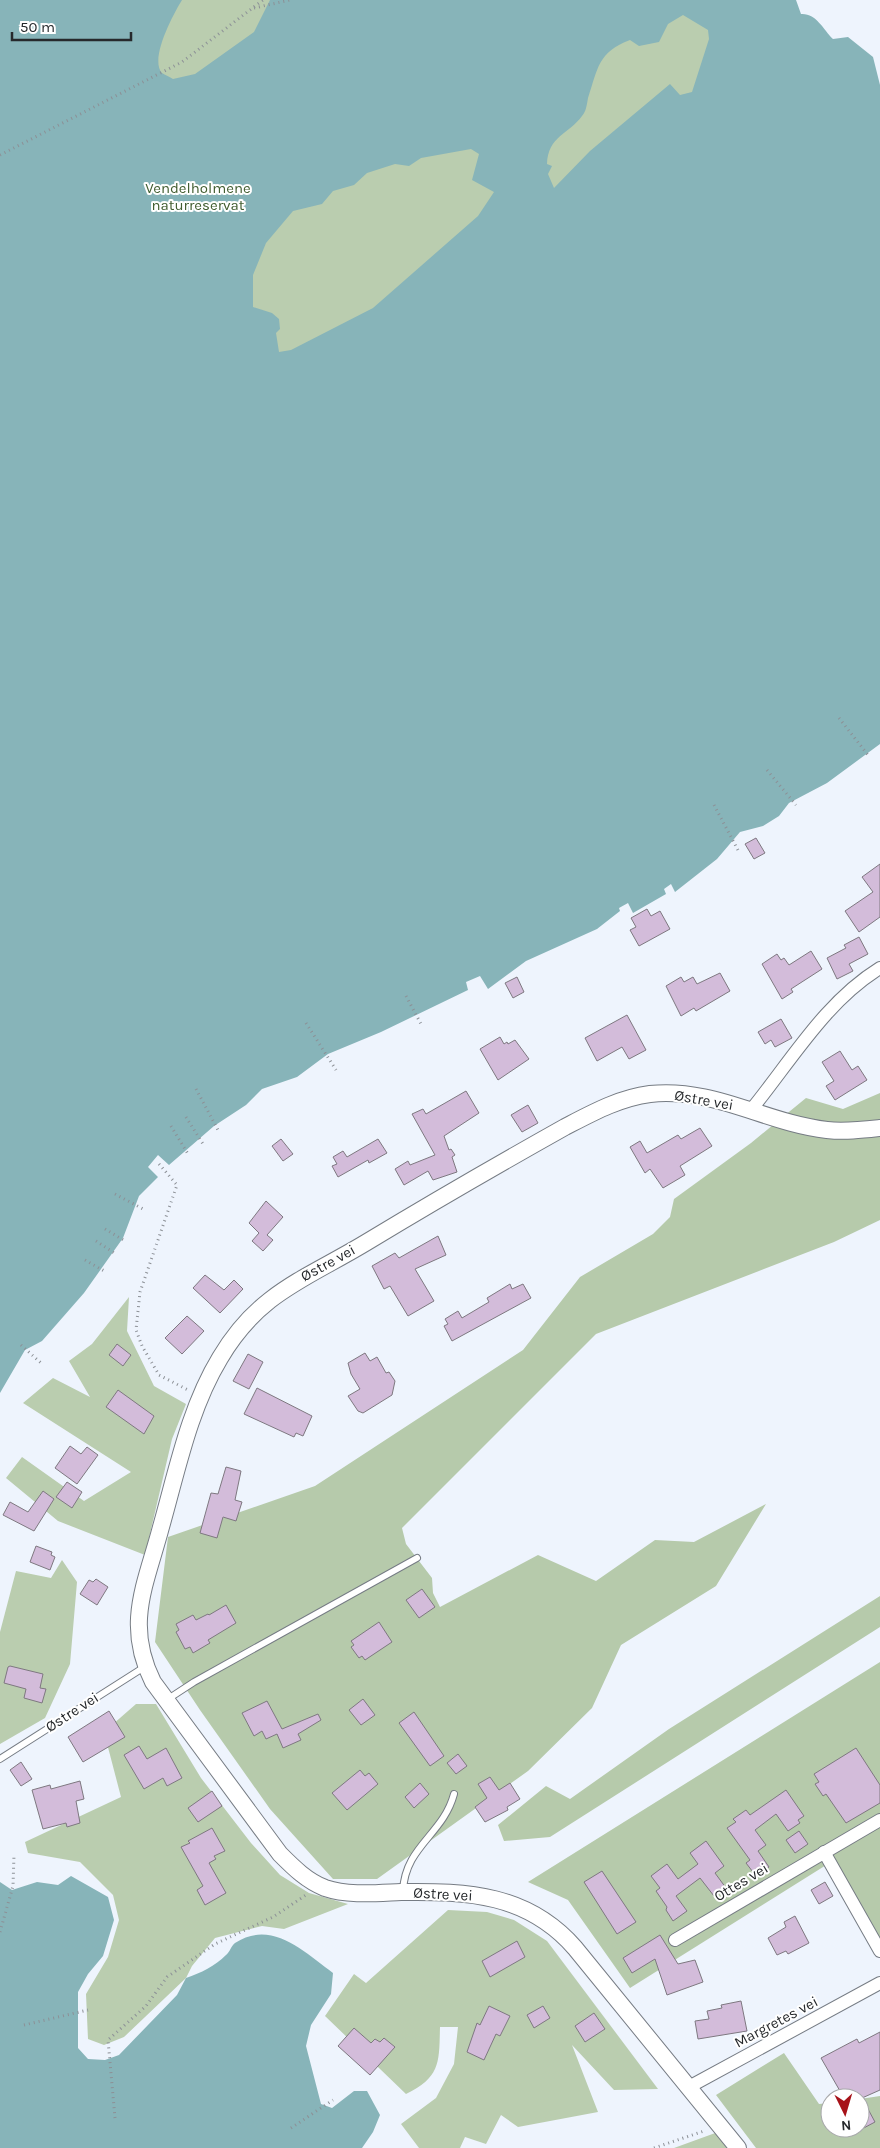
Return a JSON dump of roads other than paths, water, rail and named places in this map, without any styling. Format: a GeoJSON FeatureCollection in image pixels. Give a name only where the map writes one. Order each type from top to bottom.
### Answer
{"type":"FeatureCollection","features":[{"type":"Feature","properties":{"kind":"street","name":"Østre vei"},"geometry":{"type":"LineString","coordinates":[[751,1110],[825,1015],[852,988],[880,968]]}},
{"type":"Feature","properties":{"kind":"street","name":"Østre vei"},"geometry":{"type":"LineString","coordinates":[[738,2148],[721,2125],[687,2088],[575,1948],[545,1920],[525,1909],[486,1896],[353,1892],[320,1885],[296,1871],[280,1854],[167,1700],[146,1666],[139,1644],[139,1609],[200,1397],[230,1343],[269,1299],[290,1284],[573,1122],[614,1104],[650,1094],[702,1096],[794,1123],[827,1130],[880,1128]]}},
{"type":"Feature","properties":{"kind":"street","name":"Ottes vei"},"geometry":{"type":"LineString","coordinates":[[675,1940],[880,1820]]}},
{"type":"Feature","properties":{"kind":"street"},"geometry":{"type":"LineString","coordinates":[[824,1852],[880,1951]]}},
{"type":"Feature","properties":{"kind":"street","name":"Margretes vei"},"geometry":{"type":"LineString","coordinates":[[687,2088],[880,1983]]}},
{"type":"Feature","properties":{"kind":"lane"},"geometry":{"type":"LineString","coordinates":[[167,1700],[203,1677],[417,1558]]}},
{"type":"Feature","properties":{"kind":"lane","name":"Østre vei"},"geometry":{"type":"LineString","coordinates":[[0,1759],[146,1666]]}},
{"type":"Feature","properties":{"kind":"lane"},"geometry":{"type":"LineString","coordinates":[[402,1892],[406,1866],[415,1852],[444,1819],[454,1794]]}},
{"type":"Feature","properties":{"kind":"water"},"geometry":{"type":"Polygon","coordinates":[[[0,0],[182,0],[164,36],[159,58],[159,66],[162,73],[173,79],[195,74],[254,32],[270,0],[796,0],[801,14],[811,16],[819,22],[833,39],[848,37],[873,57],[880,85],[880,744],[827,783],[789,803],[779,816],[763,826],[740,832],[717,859],[675,892],[671,884],[664,889],[666,894],[633,913],[628,903],[619,908],[620,911],[597,929],[526,961],[488,989],[480,976],[466,982],[468,990],[381,1032],[328,1054],[297,1077],[262,1089],[246,1105],[214,1126],[169,1165],[158,1155],[148,1167],[158,1177],[139,1196],[123,1238],[84,1293],[42,1341],[25,1350],[0,1393],[0,0]],[[683,15],[668,24],[659,42],[639,46],[630,40],[611,50],[605,56],[597,70],[583,114],[551,147],[547,164],[552,166],[548,174],[554,188],[590,151],[670,84],[680,95],[692,92],[709,39],[708,30],[683,15]],[[471,149],[421,158],[409,166],[395,164],[367,173],[354,185],[333,191],[322,204],[293,211],[266,243],[253,275],[253,307],[272,313],[279,319],[280,329],[276,333],[279,352],[291,350],[373,308],[478,216],[494,192],[472,180],[479,154],[471,149]]]}},
{"type":"Feature","properties":{"kind":"water"},"geometry":{"type":"Polygon","coordinates":[[[71,1876],[108,1897],[114,1920],[103,1956],[88,1974],[78,1992],[78,2048],[88,2059],[105,2060],[119,2055],[177,1995],[186,1978],[217,1963],[235,1943],[249,1937],[275,1936],[299,1948],[333,1973],[331,1994],[311,2025],[306,2046],[321,2104],[332,2108],[354,2091],[367,2091],[380,2115],[373,2132],[362,2148],[0,2148],[0,1882],[12,1890],[37,1882],[58,1885],[71,1876]]]}},
{"type":"Feature","properties":{"kind":"park label","name":"Vendelholmene naturreservat"},"geometry":{"type":"Point","coordinates":[198,196]}}]}
